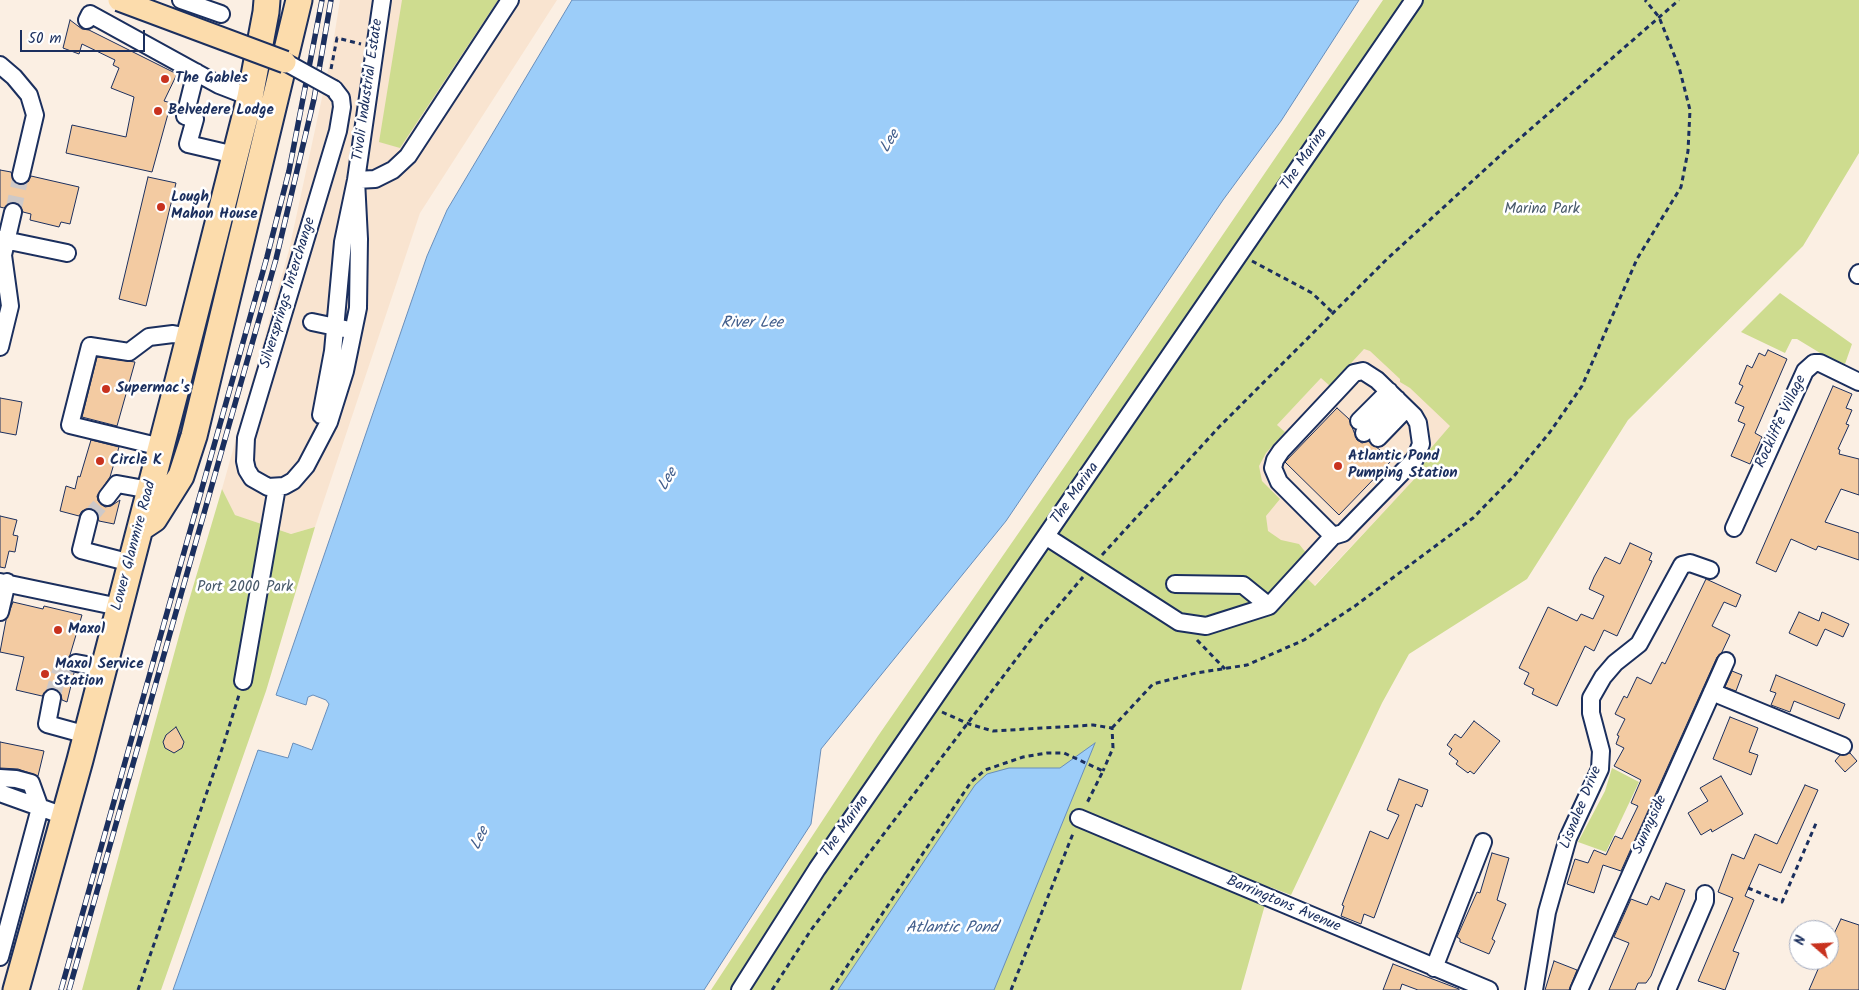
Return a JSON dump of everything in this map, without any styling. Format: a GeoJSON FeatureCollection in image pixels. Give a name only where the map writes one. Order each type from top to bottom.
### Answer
{"type":"FeatureCollection","features":[{"type":"Feature","properties":{"kind":"highway"},"geometry":{"type":"LineString","coordinates":[[140,528],[154,520],[181,476],[192,443],[299,0]]}},
{"type":"Feature","properties":{"kind":"highway","name":"Lower Glanmire Road"},"geometry":{"type":"LineString","coordinates":[[16,990],[87,735],[132,563],[250,97],[268,4]]}},
{"type":"Feature","properties":{"kind":"main road"},"geometry":{"type":"LineString","coordinates":[[119,0],[285,62]]}},
{"type":"Feature","properties":{"kind":"street"},"geometry":{"type":"LineString","coordinates":[[182,0],[221,14]]}},
{"type":"Feature","properties":{"kind":"street","name":"Tivoli Industrial Estate"},"geometry":{"type":"LineString","coordinates":[[356,180],[382,0]]}},
{"type":"Feature","properties":{"kind":"street"},"geometry":{"type":"LineString","coordinates":[[356,180],[375,179],[393,170],[408,156],[510,0]]}},
{"type":"Feature","properties":{"kind":"street","name":"The Marina"},"geometry":{"type":"LineString","coordinates":[[740,990],[817,869],[1047,537],[1414,0]]}},
{"type":"Feature","properties":{"kind":"street"},"geometry":{"type":"LineString","coordinates":[[87,20],[90,14],[196,72],[250,97]]}},
{"type":"Feature","properties":{"kind":"street"},"geometry":{"type":"LineString","coordinates":[[285,62],[331,87]]}},
{"type":"Feature","properties":{"kind":"street"},"geometry":{"type":"LineString","coordinates":[[0,65],[14,77],[29,95],[35,115],[21,175]]}},
{"type":"Feature","properties":{"kind":"street"},"geometry":{"type":"LineString","coordinates":[[196,72],[185,116],[195,119],[188,144],[235,155]]}},
{"type":"Feature","properties":{"kind":"street","name":"Silversprings Interchange"},"geometry":{"type":"LineString","coordinates":[[276,487],[259,483],[247,470],[245,461],[246,438],[338,131],[342,107],[341,98],[331,87]]}},
{"type":"Feature","properties":{"kind":"street"},"geometry":{"type":"LineString","coordinates":[[243,681],[276,487],[293,481],[312,454],[328,422],[337,397],[354,331],[360,272],[356,180]]}},
{"type":"Feature","properties":{"kind":"street"},"geometry":{"type":"LineString","coordinates":[[312,454],[327,390],[343,242],[356,180]]}},
{"type":"Feature","properties":{"kind":"street"},"geometry":{"type":"LineString","coordinates":[[0,347],[10,306],[3,255],[3,239],[13,212]]}},
{"type":"Feature","properties":{"kind":"street"},"geometry":{"type":"LineString","coordinates":[[3,239],[67,253]]}},
{"type":"Feature","properties":{"kind":"street"},"geometry":{"type":"LineString","coordinates":[[312,322],[354,331]]}},
{"type":"Feature","properties":{"kind":"street"},"geometry":{"type":"LineString","coordinates":[[161,447],[70,425],[90,346],[129,352],[148,337],[173,334],[188,337]]}},
{"type":"Feature","properties":{"kind":"street","name":"Rockliffe Village"},"geometry":{"type":"LineString","coordinates":[[1734,528],[1805,371],[1814,363],[1820,363],[1859,382]]}},
{"type":"Feature","properties":{"kind":"street"},"geometry":{"type":"LineString","coordinates":[[1047,537],[1179,622],[1206,626],[1269,606],[1333,536],[1343,534],[1415,459],[1421,444],[1418,423],[1370,374],[1363,371],[1354,373],[1275,460],[1273,468],[1279,482],[1333,536]]}},
{"type":"Feature","properties":{"kind":"street"},"geometry":{"type":"LineString","coordinates":[[1397,400],[1367,431],[1397,400]]}},
{"type":"Feature","properties":{"kind":"street"},"geometry":{"type":"LineString","coordinates":[[107,497],[117,484],[150,490]]}},
{"type":"Feature","properties":{"kind":"street"},"geometry":{"type":"LineString","coordinates":[[89,518],[81,550],[132,563]]}},
{"type":"Feature","properties":{"kind":"street","name":"Lisnalee Drive"},"geometry":{"type":"LineString","coordinates":[[1534,990],[1547,912],[1568,838],[1600,769],[1601,751],[1591,713],[1591,698],[1603,677],[1615,663],[1639,644],[1682,565],[1690,563],[1710,570]]}},
{"type":"Feature","properties":{"kind":"street"},"geometry":{"type":"LineString","coordinates":[[0,612],[3,582],[119,607]]}},
{"type":"Feature","properties":{"kind":"street"},"geometry":{"type":"LineString","coordinates":[[1174,584],[1243,585],[1269,606]]}},
{"type":"Feature","properties":{"kind":"street","name":"Sunnyside"},"geometry":{"type":"LineString","coordinates":[[1578,990],[1726,661]]}},
{"type":"Feature","properties":{"kind":"street"},"geometry":{"type":"LineString","coordinates":[[76,663],[103,668]]}},
{"type":"Feature","properties":{"kind":"street"},"geometry":{"type":"LineString","coordinates":[[1712,692],[1843,746]]}},
{"type":"Feature","properties":{"kind":"street"},"geometry":{"type":"LineString","coordinates":[[52,698],[47,724],[87,735]]}},
{"type":"Feature","properties":{"kind":"street"},"geometry":{"type":"LineString","coordinates":[[0,778],[16,779],[31,784],[40,808],[0,957]]}},
{"type":"Feature","properties":{"kind":"street"},"geometry":{"type":"LineString","coordinates":[[0,793],[64,816]]}},
{"type":"Feature","properties":{"kind":"street","name":"Barringtons Avenue"},"geometry":{"type":"LineString","coordinates":[[1079,818],[1489,990]]}},
{"type":"Feature","properties":{"kind":"street"},"geometry":{"type":"LineString","coordinates":[[1434,968],[1483,842]]}},
{"type":"Feature","properties":{"kind":"street"},"geometry":{"type":"LineString","coordinates":[[1667,990],[1705,901],[1705,894]]}},
{"type":"Feature","properties":{"kind":"path"},"geometry":{"type":"LineString","coordinates":[[1011,990],[1079,818],[1113,748],[1112,728],[1153,684],[1247,666],[1304,640],[1355,606],[1473,518],[1520,469],[1550,432],[1582,386],[1637,259],[1681,187],[1688,151],[1690,110],[1679,67],[1659,17],[1645,0]]}},
{"type":"Feature","properties":{"kind":"path"},"geometry":{"type":"LineString","coordinates":[[772,990],[810,930],[969,724],[1042,625],[1092,566],[1219,427],[1332,312],[1503,153],[1679,0]]}},
{"type":"Feature","properties":{"kind":"path"},"geometry":{"type":"LineString","coordinates":[[331,87],[337,38],[358,43]]}},
{"type":"Feature","properties":{"kind":"path"},"geometry":{"type":"LineString","coordinates":[[1240,254],[1312,293],[1332,312]]}},
{"type":"Feature","properties":{"kind":"path"},"geometry":{"type":"LineString","coordinates":[[1179,622],[1225,669]]}},
{"type":"Feature","properties":{"kind":"path"},"geometry":{"type":"LineString","coordinates":[[138,990],[223,746],[243,681]]}},
{"type":"Feature","properties":{"kind":"path"},"geometry":{"type":"LineString","coordinates":[[931,704],[969,724],[993,731],[1094,725],[1112,728]]}},
{"type":"Feature","properties":{"kind":"path"},"geometry":{"type":"LineString","coordinates":[[831,990],[971,782],[986,770],[1010,761],[1048,753],[1064,753],[1103,771]]}},
{"type":"Feature","properties":{"kind":"path"},"geometry":{"type":"LineString","coordinates":[[1748,888],[1782,902],[1817,821]]}},
{"type":"Feature","properties":{"kind":"shaded area"},"geometry":{"type":"Polygon","coordinates":[[[340,0],[557,0],[420,213],[315,527],[291,534],[235,515],[222,489],[289,250],[331,56],[340,0]]]}},
{"type":"Feature","properties":{"kind":"shaded area"},"geometry":{"type":"Polygon","coordinates":[[[1365,331],[1466,424],[1314,586],[1215,491],[1365,331]]]}},
{"type":"Feature","properties":{"kind":"green space"},"geometry":{"type":"Polygon","coordinates":[[[402,0],[498,0],[400,148],[379,142],[402,0]]]}},
{"type":"Feature","properties":{"kind":"green space","name":"Marina Park"},"geometry":{"type":"Polygon","coordinates":[[[1383,0],[1859,0],[1859,153],[1803,246],[1628,420],[1527,579],[1409,654],[1382,703],[1291,895],[1270,887],[1241,990],[711,990],[878,736],[1383,0]],[[1364,349],[1330,386],[1321,378],[1277,425],[1285,432],[1266,453],[1259,466],[1262,481],[1280,499],[1266,516],[1268,531],[1281,540],[1299,544],[1307,554],[1296,568],[1315,586],[1418,475],[1413,469],[1450,426],[1410,388],[1400,382],[1400,379],[1370,351],[1364,349]]]}},
{"type":"Feature","properties":{"kind":"green space"},"geometry":{"type":"Polygon","coordinates":[[[1780,293],[1852,344],[1845,364],[1830,359],[1797,339],[1792,339],[1785,353],[1741,332],[1780,293]]]}},
{"type":"Feature","properties":{"kind":"green space","name":"Port 2000 Park"},"geometry":{"type":"Polygon","coordinates":[[[222,489],[235,515],[291,534],[315,527],[266,691],[161,990],[82,990],[185,614],[222,489]]]}},
{"type":"Feature","properties":{"kind":"green space"},"geometry":{"type":"Polygon","coordinates":[[[1612,768],[1639,782],[1606,852],[1578,842],[1605,791],[1612,768]]]}},
{"type":"Feature","properties":{"kind":"water","name":"River Lee"},"geometry":{"type":"Polygon","coordinates":[[[572,0],[1359,0],[1281,121],[1223,200],[1006,521],[821,749],[811,824],[704,990],[173,990],[258,750],[288,758],[293,743],[312,750],[329,704],[326,700],[313,695],[308,697],[306,705],[276,695],[427,256],[447,210],[572,0]]]}},
{"type":"Feature","properties":{"kind":"water","name":"Atlantic Pond"},"geometry":{"type":"Polygon","coordinates":[[[1095,743],[994,990],[838,990],[975,785],[987,774],[1009,768],[1060,768],[1095,743]]]}},
{"type":"Feature","properties":{"kind":"building"},"geometry":{"type":"Polygon","coordinates":[[[70,20],[82,29],[89,30],[177,74],[164,101],[171,103],[152,172],[66,153],[72,125],[126,137],[134,97],[111,88],[119,68],[113,65],[115,60],[82,44],[79,54],[63,48],[70,20]]]}},
{"type":"Feature","properties":{"kind":"building"},"geometry":{"type":"Polygon","coordinates":[[[0,170],[11,172],[14,182],[19,185],[28,182],[31,176],[79,187],[70,224],[61,222],[59,227],[30,220],[31,214],[23,212],[20,205],[16,202],[10,203],[4,208],[0,207],[0,170]]]}},
{"type":"Feature","properties":{"kind":"building"},"geometry":{"type":"Polygon","coordinates":[[[148,177],[176,183],[146,306],[119,299],[148,177]]]}},
{"type":"Feature","properties":{"kind":"building"},"geometry":{"type":"Polygon","coordinates":[[[1768,350],[1787,359],[1755,433],[1762,437],[1750,464],[1731,456],[1745,424],[1738,421],[1744,407],[1735,403],[1743,386],[1739,384],[1747,365],[1752,368],[1759,353],[1765,356],[1768,350]]]}},
{"type":"Feature","properties":{"kind":"building","name":"Supermac's"},"geometry":{"type":"Polygon","coordinates":[[[97,357],[135,362],[117,426],[82,417],[97,357]]]}},
{"type":"Feature","properties":{"kind":"building"},"geometry":{"type":"Polygon","coordinates":[[[1833,386],[1852,394],[1846,408],[1852,410],[1846,424],[1849,425],[1838,449],[1840,450],[1839,454],[1859,459],[1859,495],[1841,489],[1825,522],[1859,533],[1859,560],[1818,546],[1816,550],[1791,539],[1776,572],[1756,563],[1833,386]]]}},
{"type":"Feature","properties":{"kind":"building"},"geometry":{"type":"Polygon","coordinates":[[[0,398],[22,402],[16,435],[0,432],[0,398]]]}},
{"type":"Feature","properties":{"kind":"building","name":"Atlantic Pond Pumping Station"},"geometry":{"type":"Polygon","coordinates":[[[1337,408],[1349,419],[1357,440],[1362,443],[1369,441],[1392,460],[1339,515],[1285,462],[1337,408]]]}},
{"type":"Feature","properties":{"kind":"building"},"geometry":{"type":"Polygon","coordinates":[[[91,440],[119,447],[110,477],[97,496],[98,501],[105,507],[111,506],[120,500],[114,524],[99,521],[96,511],[91,508],[82,511],[79,516],[60,511],[66,486],[75,489],[91,440]]]}},
{"type":"Feature","properties":{"kind":"building"},"geometry":{"type":"Polygon","coordinates":[[[0,516],[17,520],[13,535],[18,536],[15,552],[9,551],[5,568],[0,567],[0,516]]]}},
{"type":"Feature","properties":{"kind":"building"},"geometry":{"type":"Polygon","coordinates":[[[1630,543],[1652,553],[1649,560],[1652,561],[1617,636],[1604,630],[1594,651],[1585,646],[1557,706],[1532,694],[1534,689],[1524,684],[1529,673],[1519,668],[1548,607],[1577,621],[1581,614],[1593,619],[1604,596],[1589,589],[1594,577],[1605,557],[1620,564],[1630,543]]]}},
{"type":"Feature","properties":{"kind":"building"},"geometry":{"type":"Polygon","coordinates":[[[1706,579],[1741,595],[1736,607],[1724,602],[1712,626],[1730,635],[1722,652],[1717,657],[1621,871],[1603,865],[1594,893],[1567,884],[1575,859],[1588,863],[1594,850],[1606,855],[1615,836],[1622,839],[1638,806],[1631,803],[1641,780],[1614,766],[1624,748],[1616,744],[1619,736],[1617,735],[1625,719],[1615,714],[1624,696],[1627,698],[1637,677],[1651,684],[1662,662],[1665,664],[1706,579]]]}},
{"type":"Feature","properties":{"kind":"building"},"geometry":{"type":"Polygon","coordinates":[[[13,602],[43,609],[44,606],[82,615],[70,655],[66,662],[69,670],[74,673],[67,702],[62,700],[61,694],[54,688],[48,689],[42,696],[16,690],[24,657],[0,652],[6,620],[13,602]]]}},
{"type":"Feature","properties":{"kind":"building"},"geometry":{"type":"Polygon","coordinates":[[[1799,612],[1819,621],[1822,612],[1849,624],[1843,637],[1825,629],[1817,646],[1789,633],[1799,612]]]}},
{"type":"Feature","properties":{"kind":"building"},"geometry":{"type":"Polygon","coordinates":[[[1732,671],[1742,675],[1736,691],[1725,687],[1732,671]]]}},
{"type":"Feature","properties":{"kind":"building"},"geometry":{"type":"Polygon","coordinates":[[[1776,675],[1845,704],[1839,719],[1794,701],[1790,712],[1771,705],[1776,693],[1770,691],[1776,675]]]}},
{"type":"Feature","properties":{"kind":"building"},"geometry":{"type":"Polygon","coordinates":[[[1730,717],[1758,728],[1749,752],[1758,755],[1751,775],[1713,759],[1730,717]]]}},
{"type":"Feature","properties":{"kind":"building"},"geometry":{"type":"Polygon","coordinates":[[[1474,721],[1500,741],[1474,774],[1470,771],[1468,773],[1456,764],[1458,761],[1449,754],[1452,749],[1447,745],[1455,734],[1461,738],[1474,721]]]}},
{"type":"Feature","properties":{"kind":"building"},"geometry":{"type":"Polygon","coordinates":[[[176,727],[184,742],[182,748],[174,753],[165,748],[163,742],[166,735],[176,727]]]}},
{"type":"Feature","properties":{"kind":"building"},"geometry":{"type":"Polygon","coordinates":[[[0,742],[44,751],[38,776],[18,769],[0,768],[0,742]]]}},
{"type":"Feature","properties":{"kind":"building"},"geometry":{"type":"Polygon","coordinates":[[[1850,753],[1857,761],[1845,772],[1835,761],[1840,755],[1850,753]]]}},
{"type":"Feature","properties":{"kind":"building"},"geometry":{"type":"Polygon","coordinates":[[[1721,776],[1743,814],[1712,832],[1711,829],[1701,835],[1688,813],[1708,801],[1700,788],[1721,776]]]}},
{"type":"Feature","properties":{"kind":"building"},"geometry":{"type":"Polygon","coordinates":[[[1399,779],[1428,790],[1422,807],[1416,804],[1374,918],[1364,914],[1361,924],[1341,916],[1344,906],[1342,905],[1370,831],[1388,839],[1399,815],[1387,810],[1399,779]]]}},
{"type":"Feature","properties":{"kind":"building"},"geometry":{"type":"Polygon","coordinates":[[[1805,785],[1818,790],[1781,873],[1759,864],[1745,896],[1754,900],[1733,951],[1739,953],[1725,990],[1698,981],[1733,898],[1718,892],[1732,854],[1744,859],[1755,834],[1777,844],[1805,785]]]}},
{"type":"Feature","properties":{"kind":"building"},"geometry":{"type":"Polygon","coordinates":[[[1492,853],[1509,858],[1497,900],[1506,904],[1492,939],[1495,941],[1489,954],[1460,942],[1460,939],[1457,937],[1477,892],[1480,893],[1492,853]]]}},
{"type":"Feature","properties":{"kind":"building"},"geometry":{"type":"Polygon","coordinates":[[[1666,883],[1685,890],[1651,976],[1646,983],[1638,983],[1635,990],[1609,990],[1629,943],[1614,937],[1631,899],[1647,905],[1651,896],[1659,900],[1666,883]]]}},
{"type":"Feature","properties":{"kind":"building"},"geometry":{"type":"Polygon","coordinates":[[[1841,919],[1859,925],[1859,990],[1809,990],[1818,970],[1839,970],[1839,923],[1841,919]]]}},
{"type":"Feature","properties":{"kind":"building"},"geometry":{"type":"Polygon","coordinates":[[[1554,961],[1577,970],[1569,990],[1545,990],[1554,961]]]}},
{"type":"Feature","properties":{"kind":"building"},"geometry":{"type":"Polygon","coordinates":[[[1393,964],[1459,990],[1418,990],[1402,984],[1400,990],[1383,990],[1393,964]]]}},
{"type":"Feature","properties":{"kind":"tunnel"},"geometry":{"type":"LineString","coordinates":[[13,212],[21,175]]}},
{"type":"Feature","properties":{"kind":"tunnel"},"geometry":{"type":"LineString","coordinates":[[89,518],[107,497]]}},
{"type":"Feature","properties":{"kind":"tunnel"},"geometry":{"type":"LineString","coordinates":[[52,698],[60,671],[76,663]]}},
{"type":"Feature","properties":{"kind":"railway"},"geometry":{"type":"LineString","coordinates":[[61,990],[267,257],[289,171],[322,0]]}},
{"type":"Feature","properties":{"kind":"railway"},"geometry":{"type":"LineString","coordinates":[[69,990],[276,259],[314,99],[331,0]]}},
{"type":"Feature","properties":{"kind":"place","name":"The Gables"},"geometry":{"type":"Point","coordinates":[165,79]}},
{"type":"Feature","properties":{"kind":"place","name":"Belvedere Lodge"},"geometry":{"type":"Point","coordinates":[158,111]}},
{"type":"Feature","properties":{"kind":"place","name":"Lough Mahon House"},"geometry":{"type":"Point","coordinates":[161,207]}},
{"type":"Feature","properties":{"kind":"place","name":"Supermac's"},"geometry":{"type":"Point","coordinates":[106,389]}},
{"type":"Feature","properties":{"kind":"place","name":"Circle K"},"geometry":{"type":"Point","coordinates":[100,461]}},
{"type":"Feature","properties":{"kind":"place","name":"Atlantic Pond Pumping Station"},"geometry":{"type":"Point","coordinates":[1338,466]}},
{"type":"Feature","properties":{"kind":"place","name":"Maxol"},"geometry":{"type":"Point","coordinates":[58,630]}},
{"type":"Feature","properties":{"kind":"place","name":"Maxol Service Station"},"geometry":{"type":"Point","coordinates":[45,674]}},
{"type":"Feature","properties":{"kind":"water label","name":"Lee"},"geometry":{"type":"Point","coordinates":[891,142]}},
{"type":"Feature","properties":{"kind":"water label","name":"Lee"},"geometry":{"type":"Point","coordinates":[669,480]}},
{"type":"Feature","properties":{"kind":"water label","name":"Lee"},"geometry":{"type":"Point","coordinates":[481,839]}}]}
